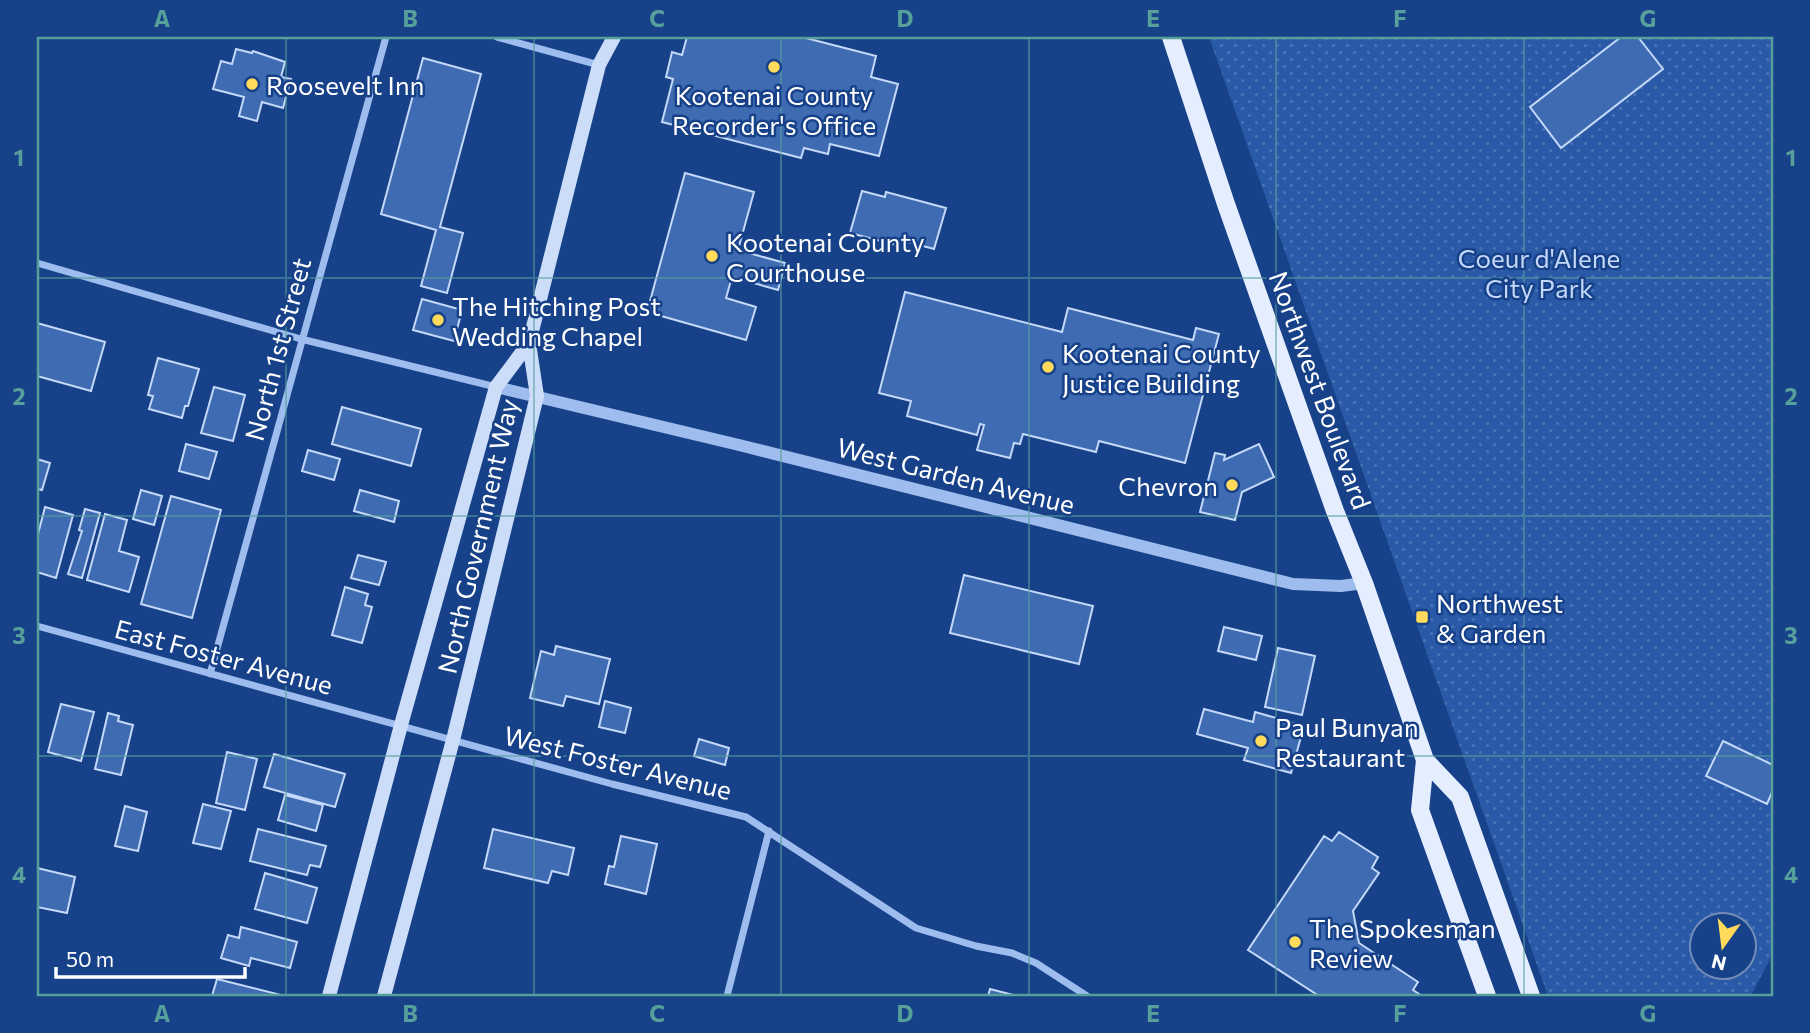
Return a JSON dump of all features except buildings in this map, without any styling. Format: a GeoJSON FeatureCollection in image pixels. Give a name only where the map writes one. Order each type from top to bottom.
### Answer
{"type":"FeatureCollection","features":[{"type":"Feature","properties":{"kind":"main road","name":"North Government Way"},"geometry":{"type":"LineString","coordinates":[[384,996],[453,740],[537,396],[529,343],[599,65],[614,37]]}},
{"type":"Feature","properties":{"kind":"main road","name":"Northwest Boulevard"},"geometry":{"type":"LineString","coordinates":[[1171,37],[1226,204],[1335,511],[1364,583],[1425,760],[1460,797],[1531,996]]}},
{"type":"Feature","properties":{"kind":"main road","name":"North Government Way"},"geometry":{"type":"LineString","coordinates":[[329,996],[401,725],[496,387],[529,343]]}},
{"type":"Feature","properties":{"kind":"main road","name":"Northwest Boulevard"},"geometry":{"type":"LineString","coordinates":[[1425,760],[1420,810],[1487,996]]}},
{"type":"Feature","properties":{"kind":"street","name":"North 1st Street"},"geometry":{"type":"LineString","coordinates":[[210,674],[386,37]]}},
{"type":"Feature","properties":{"kind":"street"},"geometry":{"type":"LineString","coordinates":[[498,37],[599,65]]}},
{"type":"Feature","properties":{"kind":"street"},"geometry":{"type":"LineString","coordinates":[[37,263],[302,339],[496,387]]}},
{"type":"Feature","properties":{"kind":"street","name":"West Garden Avenue"},"geometry":{"type":"LineString","coordinates":[[496,387],[1293,584],[1341,586],[1364,583]]}},
{"type":"Feature","properties":{"kind":"street","name":"East Foster Avenue"},"geometry":{"type":"LineString","coordinates":[[37,626],[401,725]]}},
{"type":"Feature","properties":{"kind":"street"},"geometry":{"type":"LineString","coordinates":[[401,725],[453,740]]}},
{"type":"Feature","properties":{"kind":"street","name":"West Foster Avenue"},"geometry":{"type":"LineString","coordinates":[[453,740],[612,784],[746,817],[916,928],[975,946],[1012,953],[1036,963],[1076,993],[1087,996]]}},
{"type":"Feature","properties":{"kind":"street"},"geometry":{"type":"LineString","coordinates":[[727,996],[769,831]]}},
{"type":"Feature","properties":{"kind":"green space","name":"Coeur d'Alene City Park"},"geometry":{"type":"Polygon","coordinates":[[[1209,37],[1773,37],[1773,943],[1770,959],[1751,996],[1548,996],[1209,37]]]}},
{"type":"Feature","properties":{"kind":"place","name":"Kootenai County Recorder's Office"},"geometry":{"type":"Point","coordinates":[774,67]}},
{"type":"Feature","properties":{"kind":"place","name":"Roosevelt Inn"},"geometry":{"type":"Point","coordinates":[252,84]}},
{"type":"Feature","properties":{"kind":"place","name":"Kootenai County Courthouse"},"geometry":{"type":"Point","coordinates":[712,256]}},
{"type":"Feature","properties":{"kind":"place","name":"The Hitching Post Wedding Chapel"},"geometry":{"type":"Point","coordinates":[438,320]}},
{"type":"Feature","properties":{"kind":"place","name":"Kootenai County Justice Building"},"geometry":{"type":"Point","coordinates":[1048,367]}},
{"type":"Feature","properties":{"kind":"place","name":"Chevron"},"geometry":{"type":"Point","coordinates":[1232,485]}},
{"type":"Feature","properties":{"kind":"place","name":"Northwest & Garden"},"geometry":{"type":"Point","coordinates":[1422,617]}},
{"type":"Feature","properties":{"kind":"place","name":"Paul Bunyan Restaurant"},"geometry":{"type":"Point","coordinates":[1261,741]}},
{"type":"Feature","properties":{"kind":"place","name":"The Spokesman Review"},"geometry":{"type":"Point","coordinates":[1295,942]}}]}
